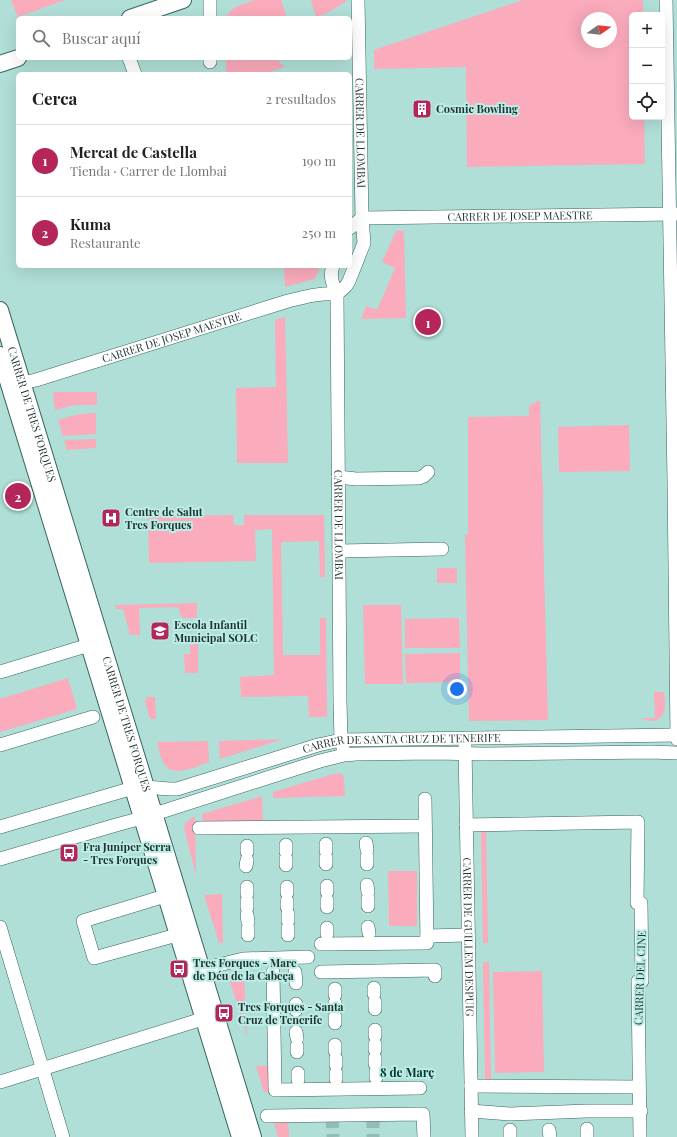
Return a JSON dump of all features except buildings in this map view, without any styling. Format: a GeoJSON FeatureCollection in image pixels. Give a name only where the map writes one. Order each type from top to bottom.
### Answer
{"type":"FeatureCollection","features":[{"type":"Feature","properties":{"kind":"main road"},"geometry":{"type":"LineString","coordinates":[[136,16],[183,0]]}},
{"type":"Feature","properties":{"kind":"main road"},"geometry":{"type":"LineString","coordinates":[[0,64],[16,59]]}},
{"type":"Feature","properties":{"kind":"main road","name":"CARRER DE TRES FORQUES"},"geometry":{"type":"LineString","coordinates":[[0,310],[139,787],[202,969],[210,1017],[240,1137]]}},
{"type":"Feature","properties":{"kind":"main road","name":"CARRER DE TRES FORQUES"},"geometry":{"type":"LineString","coordinates":[[0,355],[3,378],[89,645],[139,787]]}},
{"type":"Feature","properties":{"kind":"main road","name":"CARRER DE TRES FORQUES"},"geometry":{"type":"LineString","coordinates":[[148,816],[165,896],[177,935],[210,1017],[253,1137]]}},
{"type":"Feature","properties":{"kind":"street"},"geometry":{"type":"LineString","coordinates":[[210,0],[210,16]]}},
{"type":"Feature","properties":{"kind":"street","name":"CARRER DE LLOMBAI"},"geometry":{"type":"LineString","coordinates":[[337,294],[349,282],[364,242],[362,218],[358,0]]}},
{"type":"Feature","properties":{"kind":"street"},"geometry":{"type":"LineString","coordinates":[[667,2],[673,214],[677,739]]}},
{"type":"Feature","properties":{"kind":"street"},"geometry":{"type":"LineString","coordinates":[[130,60],[134,72]]}},
{"type":"Feature","properties":{"kind":"street","name":"CARRER DE JOSEP MAESTRE"},"geometry":{"type":"LineString","coordinates":[[362,218],[673,214]]}},
{"type":"Feature","properties":{"kind":"street"},"geometry":{"type":"LineString","coordinates":[[352,226],[362,218]]}},
{"type":"Feature","properties":{"kind":"street","name":"CARRER DE LLOMBAI"},"geometry":{"type":"LineString","coordinates":[[332,268],[330,272],[332,285],[337,294],[341,740],[344,755]]}},
{"type":"Feature","properties":{"kind":"street","name":"CARRER DE JOSEP MAESTRE"},"geometry":{"type":"LineString","coordinates":[[22,382],[62,372],[288,302],[314,295],[337,294]]}},
{"type":"Feature","properties":{"kind":"street"},"geometry":{"type":"LineString","coordinates":[[3,378],[22,382]]}},
{"type":"Feature","properties":{"kind":"street"},"geometry":{"type":"LineString","coordinates":[[338,477],[356,479],[418,478],[424,476],[428,472]]}},
{"type":"Feature","properties":{"kind":"street"},"geometry":{"type":"LineString","coordinates":[[339,551],[442,549]]}},
{"type":"Feature","properties":{"kind":"street"},"geometry":{"type":"LineString","coordinates":[[0,672],[89,645]]}},
{"type":"Feature","properties":{"kind":"street"},"geometry":{"type":"LineString","coordinates":[[0,745],[93,717]]}},
{"type":"Feature","properties":{"kind":"street","name":"CARRER DE SANTA CRUZ DE TENERIFE"},"geometry":{"type":"LineString","coordinates":[[139,787],[168,789],[177,788],[318,745],[341,740],[677,735]]}},
{"type":"Feature","properties":{"kind":"street","name":"CARRER DE GUILLEM DESPUIG"},"geometry":{"type":"LineString","coordinates":[[464,738],[472,1137]]}},
{"type":"Feature","properties":{"kind":"street","name":"CARRER DE SANTA CRUZ DE TENERIFE"},"geometry":{"type":"LineString","coordinates":[[0,859],[116,824],[148,816],[327,759],[344,755],[435,753],[677,753]]}},
{"type":"Feature","properties":{"kind":"street"},"geometry":{"type":"LineString","coordinates":[[0,826],[139,787]]}},
{"type":"Feature","properties":{"kind":"street"},"geometry":{"type":"LineString","coordinates":[[326,892],[367,888],[427,943],[425,799]]}},
{"type":"Feature","properties":{"kind":"street","name":"CARRER DEL CINE"},"geometry":{"type":"LineString","coordinates":[[466,825],[638,822],[637,903],[641,903],[642,981],[638,981],[639,1087],[641,1111],[640,1137]]}},
{"type":"Feature","properties":{"kind":"street"},"geometry":{"type":"LineString","coordinates":[[199,828],[247,890],[287,889],[326,892],[367,888],[425,826]]}},
{"type":"Feature","properties":{"kind":"street"},"geometry":{"type":"LineString","coordinates":[[165,896],[83,921],[94,958],[177,935]]}},
{"type":"Feature","properties":{"kind":"street"},"geometry":{"type":"LineString","coordinates":[[0,928],[63,1137]]}},
{"type":"Feature","properties":{"kind":"street"},"geometry":{"type":"LineString","coordinates":[[427,936],[468,935]]}},
{"type":"Feature","properties":{"kind":"street"},"geometry":{"type":"LineString","coordinates":[[202,969],[243,959],[308,957]]}},
{"type":"Feature","properties":{"kind":"street"},"geometry":{"type":"LineString","coordinates":[[273,972],[275,1090],[297,1034],[375,1033],[435,970],[435,976]]}},
{"type":"Feature","properties":{"kind":"street"},"geometry":{"type":"LineString","coordinates":[[321,972],[335,1034]]}},
{"type":"Feature","properties":{"kind":"street"},"geometry":{"type":"LineString","coordinates":[[0,1082],[210,1017]]}},
{"type":"Feature","properties":{"kind":"street"},"geometry":{"type":"LineString","coordinates":[[335,1034],[375,1033]]}},
{"type":"Feature","properties":{"kind":"street"},"geometry":{"type":"LineString","coordinates":[[375,1033],[420,1088]]}},
{"type":"Feature","properties":{"kind":"street"},"geometry":{"type":"LineString","coordinates":[[471,1086],[639,1087]]}},
{"type":"Feature","properties":{"kind":"street"},"geometry":{"type":"LineString","coordinates":[[471,1111],[510,1126],[587,1125],[641,1111]]}},
{"type":"Feature","properties":{"kind":"street"},"geometry":{"type":"LineString","coordinates":[[267,1116],[423,1114],[424,1137]]}},
{"type":"Feature","properties":{"kind":"shaded area"},"geometry":{"type":"Polygon","coordinates":[[[11,0],[65,0],[21,16],[18,16],[11,0]]]}},
{"type":"Feature","properties":{"kind":"shaded area"},"geometry":{"type":"Polygon","coordinates":[[[255,0],[281,0],[286,16],[227,16],[234,8],[255,0]]]}},
{"type":"Feature","properties":{"kind":"shaded area"},"geometry":{"type":"Polygon","coordinates":[[[311,0],[346,0],[346,2],[325,14],[316,16],[311,0]]]}},
{"type":"Feature","properties":{"kind":"shaded area"},"geometry":{"type":"Polygon","coordinates":[[[523,0],[643,0],[643,12],[629,12],[629,120],[644,120],[645,164],[467,167],[466,67],[374,69],[374,50],[523,0]]]}},
{"type":"Feature","properties":{"kind":"shaded area"},"geometry":{"type":"Polygon","coordinates":[[[226,60],[279,60],[280,64],[283,64],[284,67],[270,72],[226,72],[226,60]]]}},
{"type":"Feature","properties":{"kind":"shaded area"},"geometry":{"type":"Polygon","coordinates":[[[396,231],[404,231],[406,318],[361,319],[366,306],[377,310],[395,268],[382,262],[396,231]]]}},
{"type":"Feature","properties":{"kind":"shaded area"},"geometry":{"type":"Polygon","coordinates":[[[284,268],[319,268],[315,279],[285,287],[284,268]]]}},
{"type":"Feature","properties":{"kind":"shaded area"},"geometry":{"type":"Polygon","coordinates":[[[285,317],[288,463],[237,463],[236,388],[276,387],[275,320],[285,317]]]}},
{"type":"Feature","properties":{"kind":"shaded area"},"geometry":{"type":"Polygon","coordinates":[[[54,392],[97,392],[97,405],[75,405],[55,410],[53,397],[54,392]]]}},
{"type":"Feature","properties":{"kind":"shaded area"},"geometry":{"type":"Polygon","coordinates":[[[540,400],[548,720],[469,721],[465,535],[468,535],[468,417],[529,416],[529,406],[540,400]]]}},
{"type":"Feature","properties":{"kind":"shaded area"},"geometry":{"type":"Polygon","coordinates":[[[96,413],[96,434],[63,436],[58,420],[75,415],[96,413]]]}},
{"type":"Feature","properties":{"kind":"shaded area"},"geometry":{"type":"Polygon","coordinates":[[[629,425],[630,471],[559,472],[558,427],[629,425]]]}},
{"type":"Feature","properties":{"kind":"shaded area"},"geometry":{"type":"Polygon","coordinates":[[[96,439],[96,448],[67,450],[64,440],[96,439]]]}},
{"type":"Feature","properties":{"kind":"shaded area"},"geometry":{"type":"Polygon","coordinates":[[[233,515],[234,525],[244,525],[244,515],[324,515],[325,577],[320,577],[319,541],[281,542],[283,655],[320,655],[320,618],[326,618],[327,717],[309,717],[308,696],[241,697],[240,677],[274,675],[272,529],[255,530],[256,561],[149,563],[148,516],[233,515]]]}},
{"type":"Feature","properties":{"kind":"shaded area"},"geometry":{"type":"Polygon","coordinates":[[[437,568],[457,568],[457,583],[437,583],[437,568]]]}},
{"type":"Feature","properties":{"kind":"shaded area"},"geometry":{"type":"Polygon","coordinates":[[[197,603],[197,618],[182,618],[178,607],[139,608],[140,635],[130,635],[123,609],[116,609],[115,605],[197,603]]]}},
{"type":"Feature","properties":{"kind":"shaded area"},"geometry":{"type":"Polygon","coordinates":[[[363,605],[401,605],[403,684],[365,684],[363,605]]]}},
{"type":"Feature","properties":{"kind":"shaded area"},"geometry":{"type":"Polygon","coordinates":[[[459,618],[460,648],[405,648],[405,619],[459,618]]]}},
{"type":"Feature","properties":{"kind":"shaded area"},"geometry":{"type":"Polygon","coordinates":[[[198,644],[198,673],[185,673],[184,654],[190,654],[190,645],[198,644]]]}},
{"type":"Feature","properties":{"kind":"shaded area"},"geometry":{"type":"Polygon","coordinates":[[[460,653],[460,682],[406,683],[405,654],[460,653]]]}},
{"type":"Feature","properties":{"kind":"shaded area"},"geometry":{"type":"Polygon","coordinates":[[[68,678],[77,709],[0,732],[0,699],[68,678]]]}},
{"type":"Feature","properties":{"kind":"shaded area"},"geometry":{"type":"Polygon","coordinates":[[[654,692],[664,692],[665,706],[663,715],[654,721],[645,720],[641,718],[655,718],[654,692]]]}},
{"type":"Feature","properties":{"kind":"shaded area"},"geometry":{"type":"Polygon","coordinates":[[[155,697],[156,719],[150,719],[145,702],[146,698],[155,697]]]}},
{"type":"Feature","properties":{"kind":"shaded area"},"geometry":{"type":"Polygon","coordinates":[[[283,739],[220,759],[219,741],[283,739]]]}},
{"type":"Feature","properties":{"kind":"shaded area"},"geometry":{"type":"Polygon","coordinates":[[[208,741],[209,762],[180,771],[169,769],[163,763],[157,742],[208,741]]]}},
{"type":"Feature","properties":{"kind":"shaded area"},"geometry":{"type":"Polygon","coordinates":[[[337,773],[342,774],[344,777],[345,796],[273,798],[273,792],[337,773]]]}},
{"type":"Feature","properties":{"kind":"shaded area"},"geometry":{"type":"Polygon","coordinates":[[[262,796],[263,824],[203,824],[202,814],[262,796]]]}},
{"type":"Feature","properties":{"kind":"shaded area"},"geometry":{"type":"Polygon","coordinates":[[[195,816],[196,875],[184,828],[186,822],[195,816]]]}},
{"type":"Feature","properties":{"kind":"shaded area"},"geometry":{"type":"Polygon","coordinates":[[[481,828],[486,828],[488,943],[483,943],[481,828]]]}},
{"type":"Feature","properties":{"kind":"shaded area"},"geometry":{"type":"Polygon","coordinates":[[[388,871],[417,871],[417,926],[389,926],[388,871]]]}},
{"type":"Feature","properties":{"kind":"shaded area"},"geometry":{"type":"Polygon","coordinates":[[[222,894],[223,943],[219,943],[204,895],[222,894]]]}},
{"type":"Feature","properties":{"kind":"shaded area"},"geometry":{"type":"Polygon","coordinates":[[[483,962],[489,962],[491,1081],[485,1081],[483,962]]]}},
{"type":"Feature","properties":{"kind":"shaded area"},"geometry":{"type":"Polygon","coordinates":[[[542,971],[544,1072],[495,1073],[493,972],[542,971]]]}},
{"type":"Feature","properties":{"kind":"shaded area"},"geometry":{"type":"Polygon","coordinates":[[[228,975],[244,975],[247,1036],[228,975]]]}},
{"type":"Feature","properties":{"kind":"shaded area"},"geometry":{"type":"Polygon","coordinates":[[[256,1066],[271,1066],[272,1092],[264,1092],[256,1066]]]}},
{"type":"Feature","properties":{"kind":"shaded area"},"geometry":{"type":"Polygon","coordinates":[[[288,1118],[289,1137],[278,1137],[273,1119],[288,1118]]]}},
{"type":"Feature","properties":{"kind":"tunnel"},"geometry":{"type":"LineString","coordinates":[[332,1115],[333,1137]]}},
{"type":"Feature","properties":{"kind":"tunnel"},"geometry":{"type":"LineString","coordinates":[[373,1115],[373,1137]]}},
{"type":"Feature","properties":{"kind":"place","name":"Cosmic Bowling"},"geometry":{"type":"Point","coordinates":[422,109]}},
{"type":"Feature","properties":{"kind":"place","name":"Mercat de Castella"},"geometry":{"type":"Point","coordinates":[428,322]}},
{"type":"Feature","properties":{"kind":"place","name":"Kuma"},"geometry":{"type":"Point","coordinates":[18,496]}},
{"type":"Feature","properties":{"kind":"place","name":"Centre de Salut Tres Forques"},"geometry":{"type":"Point","coordinates":[111,518]}},
{"type":"Feature","properties":{"kind":"place","name":"Escola Infantil Municipal SOLC"},"geometry":{"type":"Point","coordinates":[160,631]}},
{"type":"Feature","properties":{"kind":"place","name":"Fra Juníper Serra - Tres Forques"},"geometry":{"type":"Point","coordinates":[69,853]}},
{"type":"Feature","properties":{"kind":"place","name":"Tres Forques - Mare de Déu de la Cabeça"},"geometry":{"type":"Point","coordinates":[179,969]}},
{"type":"Feature","properties":{"kind":"place","name":"Tres Forques - Santa Cruz de Tenerife"},"geometry":{"type":"Point","coordinates":[224,1013]}},
{"type":"Feature","properties":{"kind":"district","name":"8 de Març"},"geometry":{"type":"Point","coordinates":[407,1073]}}]}
